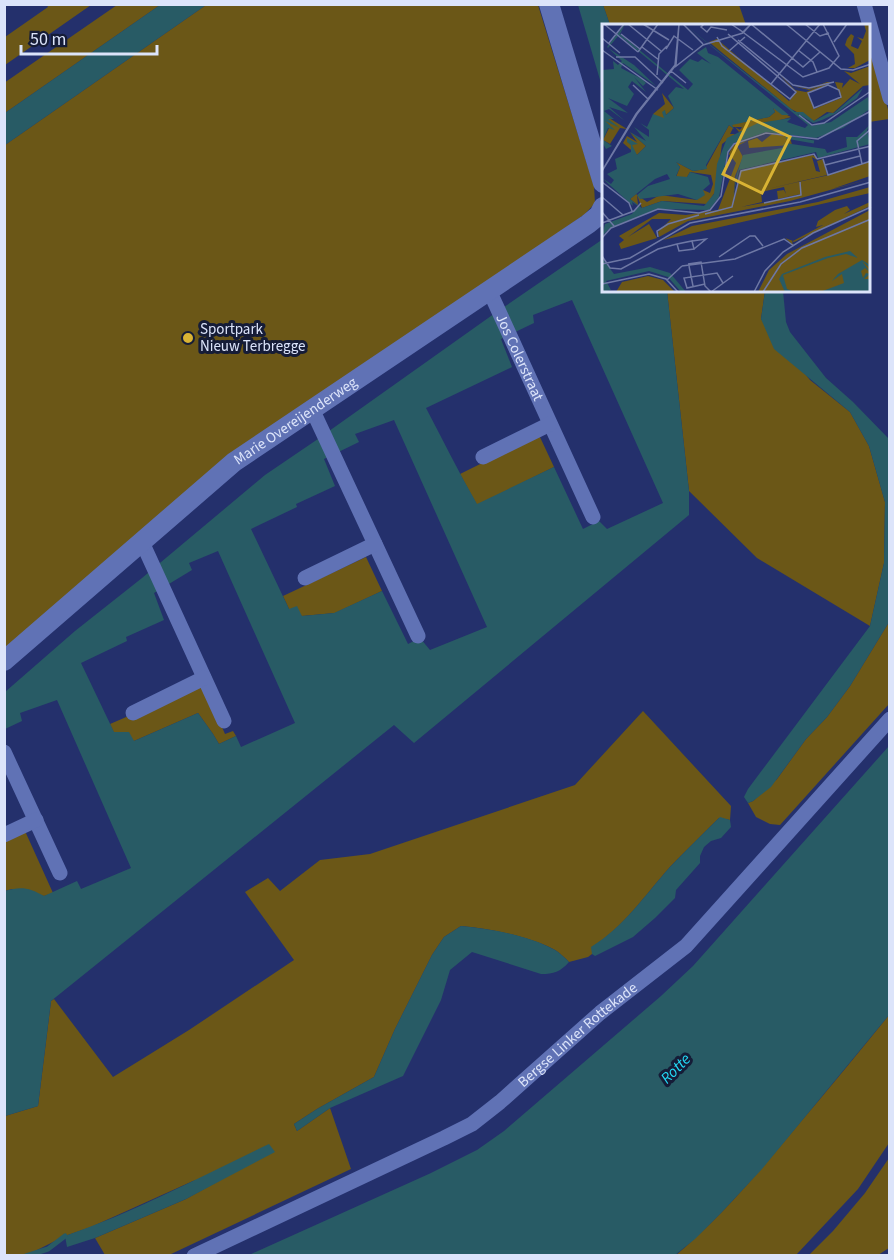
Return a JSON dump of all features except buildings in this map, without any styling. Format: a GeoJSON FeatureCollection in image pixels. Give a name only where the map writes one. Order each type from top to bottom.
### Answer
{"type":"FeatureCollection","features":[{"type":"Feature","properties":{"kind":"street"},"geometry":{"type":"LineString","coordinates":[[549,4],[602,180]]}},
{"type":"Feature","properties":{"kind":"street"},"geometry":{"type":"LineString","coordinates":[[864,4],[870,24]]}},
{"type":"Feature","properties":{"kind":"street"},"geometry":{"type":"LineString","coordinates":[[870,26],[890,98]]}},
{"type":"Feature","properties":{"kind":"street","name":"Marie Overeijenderweg"},"geometry":{"type":"LineString","coordinates":[[4,661],[234,462],[316,417],[493,298],[588,224],[599,215],[602,209]]}},
{"type":"Feature","properties":{"kind":"street","name":"Jos Colerstraat"},"geometry":{"type":"LineString","coordinates":[[493,298],[593,517]]}},
{"type":"Feature","properties":{"kind":"street"},"geometry":{"type":"LineString","coordinates":[[316,417],[418,636]]}},
{"type":"Feature","properties":{"kind":"street"},"geometry":{"type":"LineString","coordinates":[[483,457],[550,424]]}},
{"type":"Feature","properties":{"kind":"street"},"geometry":{"type":"LineString","coordinates":[[142,542],[224,721]]}},
{"type":"Feature","properties":{"kind":"street"},"geometry":{"type":"LineString","coordinates":[[305,578],[375,544]]}},
{"type":"Feature","properties":{"kind":"street"},"geometry":{"type":"LineString","coordinates":[[133,712],[204,678]]}},
{"type":"Feature","properties":{"kind":"street","name":"Bergse Linker Rottekade"},"geometry":{"type":"LineString","coordinates":[[195,1256],[472,1124],[501,1102],[600,1013],[686,946],[890,719]]}},
{"type":"Feature","properties":{"kind":"street"},"geometry":{"type":"LineString","coordinates":[[4,752],[60,873]]}},
{"type":"Feature","properties":{"kind":"street"},"geometry":{"type":"LineString","coordinates":[[4,835],[36,820]]}},
{"type":"Feature","properties":{"kind":"shaded area"},"geometry":{"type":"Polygon","coordinates":[[[47,5],[91,5],[5,65],[5,37],[48,7],[47,5]]]}},
{"type":"Feature","properties":{"kind":"shaded area"},"geometry":{"type":"Polygon","coordinates":[[[117,5],[160,5],[5,113],[4,83],[117,5]]]}},
{"type":"Feature","properties":{"kind":"shaded area","name":"Sportpark Nieuw Terbregge"},"geometry":{"type":"Polygon","coordinates":[[[206,5],[538,5],[594,186],[595,203],[585,214],[222,468],[5,652],[5,145],[206,5]]]}},
{"type":"Feature","properties":{"kind":"shaded area"},"geometry":{"type":"Polygon","coordinates":[[[603,5],[739,5],[746,24],[610,24],[603,5]]]}},
{"type":"Feature","properties":{"kind":"shaded area"},"geometry":{"type":"Polygon","coordinates":[[[870,44],[889,113],[889,119],[870,122],[870,44]]]}},
{"type":"Feature","properties":{"kind":"shaded area"},"geometry":{"type":"Polygon","coordinates":[[[667,292],[765,292],[761,319],[810,380],[850,412],[869,446],[885,502],[884,563],[870,626],[757,558],[689,491],[667,292]]]}},
{"type":"Feature","properties":{"kind":"shaded area"},"geometry":{"type":"Polygon","coordinates":[[[539,435],[554,467],[477,505],[460,474],[539,435]]]}},
{"type":"Feature","properties":{"kind":"shaded area"},"geometry":{"type":"Polygon","coordinates":[[[366,557],[382,591],[335,613],[302,616],[289,609],[283,596],[366,557]]]}},
{"type":"Feature","properties":{"kind":"shaded area"},"geometry":{"type":"Polygon","coordinates":[[[889,622],[889,704],[780,825],[770,824],[756,817],[748,803],[777,779],[806,739],[827,717],[850,686],[889,622]]]}},
{"type":"Feature","properties":{"kind":"shaded area"},"geometry":{"type":"Polygon","coordinates":[[[203,684],[225,734],[233,731],[236,736],[219,744],[198,713],[134,741],[114,733],[110,724],[203,684]]]}},
{"type":"Feature","properties":{"kind":"shaded area"},"geometry":{"type":"Polygon","coordinates":[[[643,711],[731,806],[730,820],[719,818],[670,867],[634,910],[604,939],[592,947],[592,954],[588,957],[569,962],[555,950],[533,941],[473,927],[461,926],[444,937],[432,955],[395,1029],[374,1077],[294,1124],[297,1131],[330,1108],[351,1169],[169,1255],[105,1255],[95,1238],[186,1199],[240,1169],[193,1181],[91,1227],[65,1236],[27,1255],[5,1256],[5,1116],[38,1106],[51,1001],[54,999],[113,1077],[294,960],[245,892],[268,878],[280,891],[320,860],[370,854],[575,785],[643,711]]]}},
{"type":"Feature","properties":{"kind":"shaded area"},"geometry":{"type":"Polygon","coordinates":[[[25,831],[53,893],[44,896],[12,889],[5,891],[5,842],[25,831]]]}},
{"type":"Feature","properties":{"kind":"shaded area"},"geometry":{"type":"Polygon","coordinates":[[[889,1015],[889,1143],[858,1189],[796,1255],[675,1256],[724,1210],[755,1176],[889,1015]]]}},
{"type":"Feature","properties":{"kind":"shaded area"},"geometry":{"type":"Polygon","coordinates":[[[889,1158],[889,1248],[878,1255],[808,1256],[865,1193],[889,1158]]]}},
{"type":"Feature","properties":{"kind":"water"},"geometry":{"type":"Polygon","coordinates":[[[160,5],[206,5],[5,145],[5,113],[160,5]]]}},
{"type":"Feature","properties":{"kind":"water"},"geometry":{"type":"Polygon","coordinates":[[[578,5],[603,5],[610,24],[602,24],[602,87],[578,5]]]}},
{"type":"Feature","properties":{"kind":"water"},"geometry":{"type":"Polygon","coordinates":[[[602,240],[602,292],[667,292],[689,491],[689,515],[414,743],[394,725],[51,1001],[38,1106],[5,1116],[5,891],[25,889],[44,896],[77,881],[81,889],[131,868],[57,700],[20,713],[22,721],[5,729],[5,692],[75,631],[265,475],[602,240]],[[572,300],[533,315],[534,323],[501,339],[512,367],[426,408],[477,504],[554,467],[583,529],[599,521],[607,529],[663,503],[572,300]],[[394,420],[355,434],[359,442],[324,459],[335,486],[251,529],[289,609],[297,606],[302,616],[334,613],[382,591],[408,644],[420,638],[430,650],[487,627],[394,420]],[[218,551],[189,563],[192,570],[154,593],[164,620],[126,637],[127,641],[81,663],[114,732],[129,732],[134,741],[198,713],[219,744],[236,736],[241,747],[295,723],[218,551]]]}},
{"type":"Feature","properties":{"kind":"water"},"geometry":{"type":"Polygon","coordinates":[[[765,292],[783,292],[786,322],[790,332],[826,378],[889,439],[889,622],[850,686],[827,717],[806,739],[771,787],[748,803],[744,797],[748,789],[870,626],[884,563],[885,502],[869,446],[850,412],[774,349],[761,319],[765,292]]]}},
{"type":"Feature","properties":{"kind":"water","name":"Rotte"},"geometry":{"type":"Polygon","coordinates":[[[889,746],[889,1015],[762,1169],[695,1239],[675,1255],[249,1255],[431,1173],[477,1150],[504,1131],[693,966],[889,746]]]}},
{"type":"Feature","properties":{"kind":"water"},"geometry":{"type":"Polygon","coordinates":[[[720,817],[730,820],[731,827],[721,838],[711,841],[704,847],[700,863],[676,890],[675,898],[633,937],[595,956],[592,954],[591,947],[614,930],[634,910],[670,867],[720,817]]]}},
{"type":"Feature","properties":{"kind":"water"},"geometry":{"type":"Polygon","coordinates":[[[461,926],[497,931],[533,940],[555,950],[569,962],[556,972],[541,974],[472,952],[450,970],[441,1000],[403,1076],[330,1108],[297,1131],[294,1124],[374,1077],[432,955],[444,937],[461,926]]]}},
{"type":"Feature","properties":{"kind":"water"},"geometry":{"type":"Polygon","coordinates":[[[269,1144],[275,1152],[186,1199],[95,1238],[67,1247],[65,1236],[143,1205],[269,1144]]]}},
{"type":"Feature","properties":{"kind":"waterway"},"geometry":{"type":"LineString","coordinates":[[26,1256],[48,1249],[65,1236]]}},
{"type":"Feature","properties":{"kind":"place","name":"Sportpark Nieuw Terbregge"},"geometry":{"type":"Point","coordinates":[188,338]}}]}
